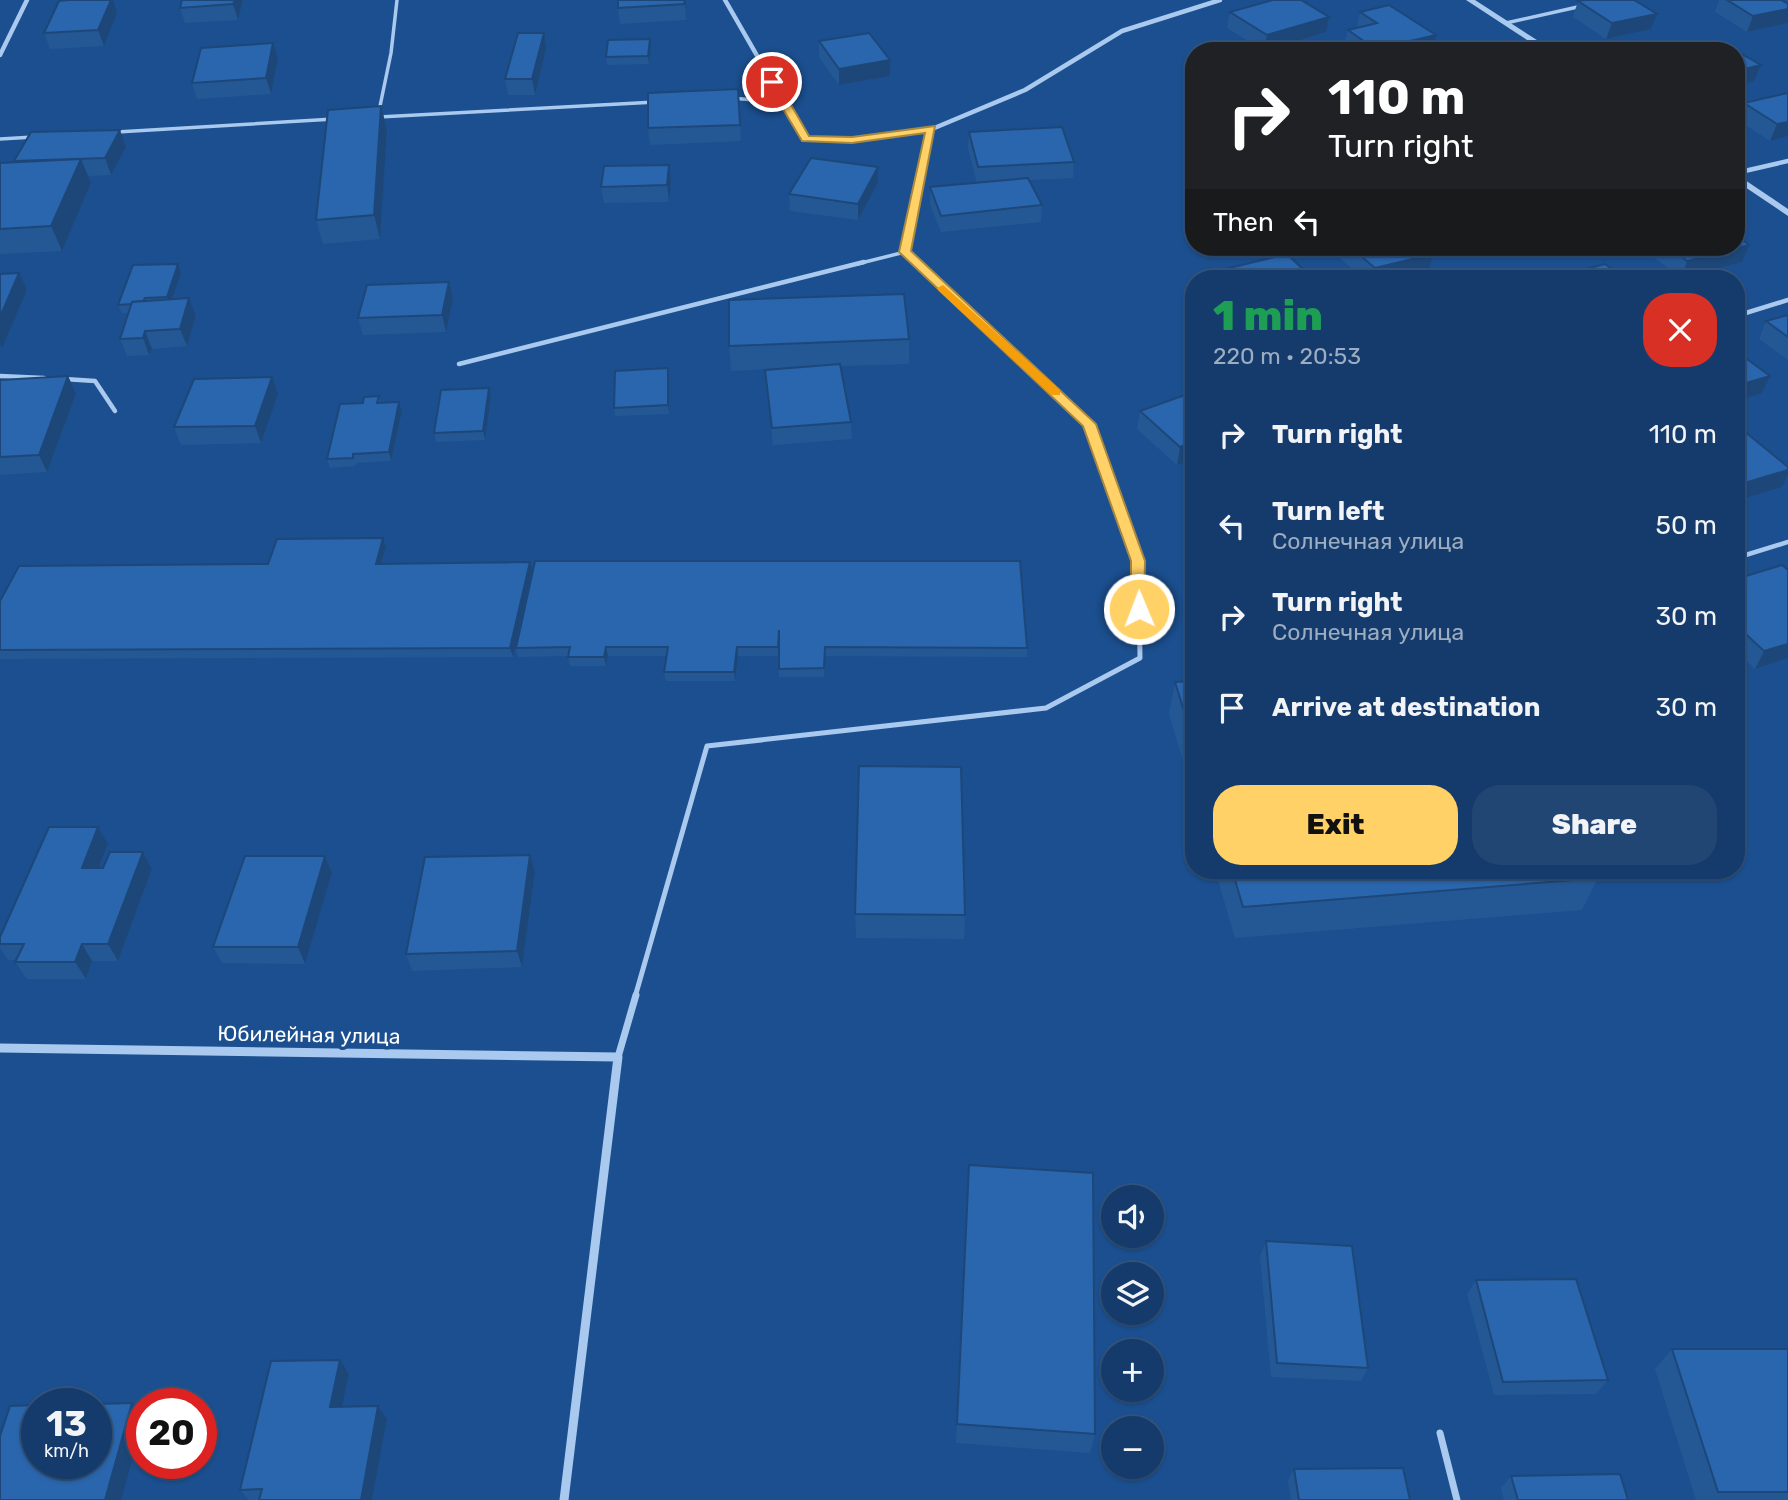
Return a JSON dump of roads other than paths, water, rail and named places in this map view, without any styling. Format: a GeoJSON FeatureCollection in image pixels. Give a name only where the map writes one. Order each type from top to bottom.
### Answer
{"type":"FeatureCollection","features":[{"type":"Feature","properties":{"kind":"street"},"geometry":{"type":"LineString","coordinates":[[0,55],[27,0]]}},
{"type":"Feature","properties":{"kind":"street"},"geometry":{"type":"LineString","coordinates":[[725,0],[805,139],[852,140],[932,129],[1025,90],[1122,31],[1220,0]]}},
{"type":"Feature","properties":{"kind":"street"},"geometry":{"type":"LineString","coordinates":[[1470,0],[1536,42]]}},
{"type":"Feature","properties":{"kind":"street"},"geometry":{"type":"LineString","coordinates":[[1745,173],[1788,161]]}},
{"type":"Feature","properties":{"kind":"street"},"geometry":{"type":"LineString","coordinates":[[1745,182],[1788,213]]}},
{"type":"Feature","properties":{"kind":"street","name":"Юбилейная улица"},"geometry":{"type":"LineString","coordinates":[[0,1048],[618,1057]]}},
{"type":"Feature","properties":{"kind":"street"},"geometry":{"type":"LineString","coordinates":[[564,1500],[618,1057]]}},
{"type":"Feature","properties":{"kind":"lane"},"geometry":{"type":"LineString","coordinates":[[397,0],[391,53],[378,117],[664,102]]}},
{"type":"Feature","properties":{"kind":"lane"},"geometry":{"type":"LineString","coordinates":[[1506,23],[1585,6]]}},
{"type":"Feature","properties":{"kind":"lane"},"geometry":{"type":"LineString","coordinates":[[719,99],[784,103]]}},
{"type":"Feature","properties":{"kind":"lane"},"geometry":{"type":"LineString","coordinates":[[108,133],[337,119]]}},
{"type":"Feature","properties":{"kind":"lane"},"geometry":{"type":"LineString","coordinates":[[905,252],[932,129]]}},
{"type":"Feature","properties":{"kind":"lane"},"geometry":{"type":"LineString","coordinates":[[0,139],[40,137]]}},
{"type":"Feature","properties":{"kind":"lane"},"geometry":{"type":"LineString","coordinates":[[459,364],[905,252]]}},
{"type":"Feature","properties":{"kind":"lane"},"geometry":{"type":"LineString","coordinates":[[618,1057],[707,746],[1046,708],[1140,658],[1138,561],[1089,424],[905,252]]}},
{"type":"Feature","properties":{"kind":"lane"},"geometry":{"type":"LineString","coordinates":[[1745,313],[1788,300]]}},
{"type":"Feature","properties":{"kind":"lane"},"geometry":{"type":"LineString","coordinates":[[0,376],[95,381],[115,411]]}},
{"type":"Feature","properties":{"kind":"lane"},"geometry":{"type":"LineString","coordinates":[[1745,555],[1788,542]]}},
{"type":"Feature","properties":{"kind":"lane"},"geometry":{"type":"LineString","coordinates":[[1440,1433],[1457,1500]]}}]}
